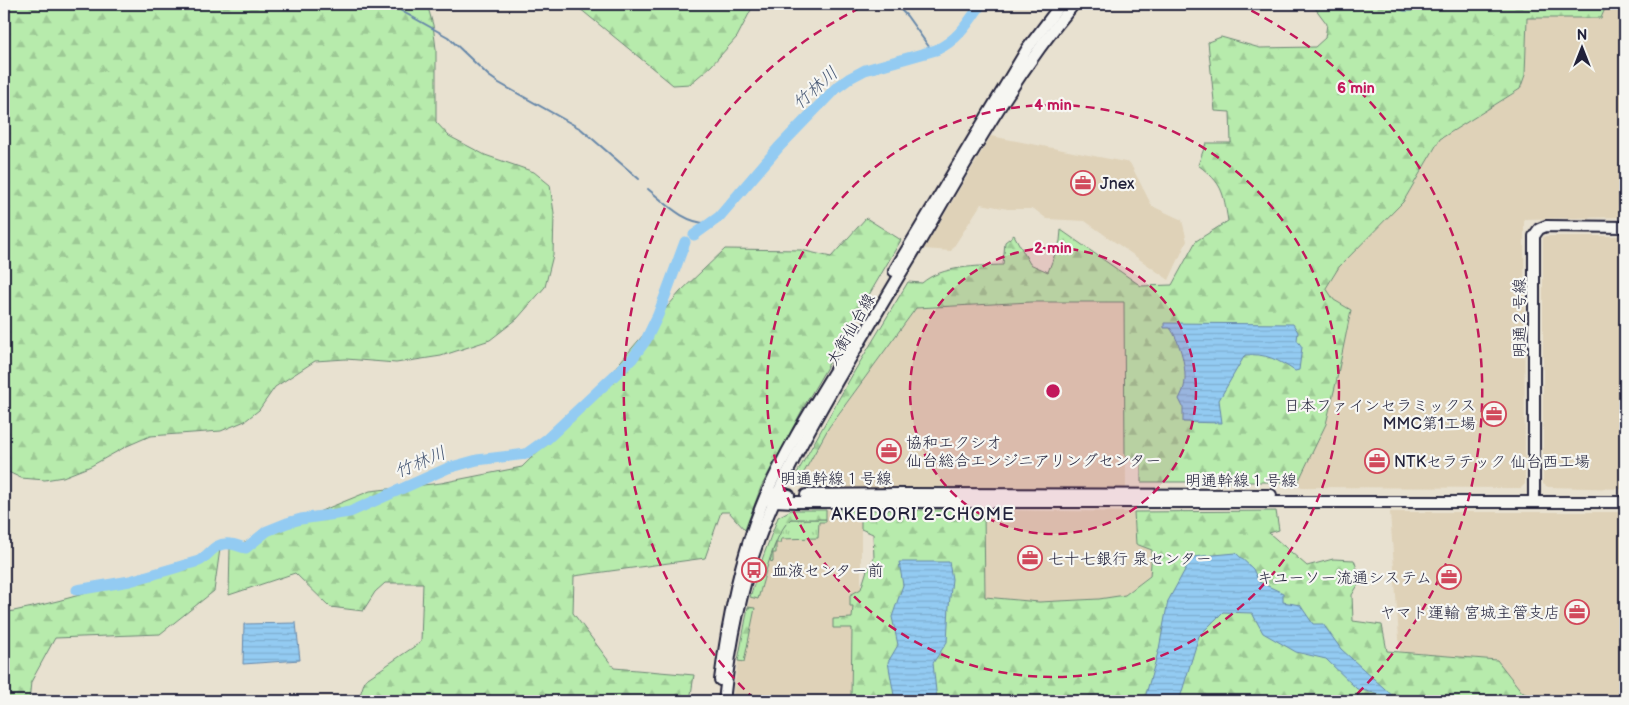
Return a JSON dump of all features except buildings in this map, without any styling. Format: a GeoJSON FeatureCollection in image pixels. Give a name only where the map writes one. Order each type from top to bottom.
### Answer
{"type":"FeatureCollection","features":[{"type":"Feature","properties":{"kind":"main road","name":"大衡仙台線"},"geometry":{"type":"LineString","coordinates":[[717,701],[736,584],[794,440],[982,122],[1027,49],[1061,4]]}},
{"type":"Feature","properties":{"kind":"main road","name":"大衡仙台線"},"geometry":{"type":"LineString","coordinates":[[724,701],[742,595],[771,496],[953,185],[1011,90],[1052,31],[1074,4]]}},
{"type":"Feature","properties":{"kind":"main road","name":"明通２号線"},"geometry":{"type":"LineString","coordinates":[[1534,499],[1534,236],[1539,229],[1546,226],[1625,227]]}},
{"type":"Feature","properties":{"kind":"main road","name":"明通幹線１号線"},"geometry":{"type":"LineString","coordinates":[[771,496],[1534,499],[1625,496]]}},
{"type":"Feature","properties":{"kind":"main road"},"geometry":{"type":"LineString","coordinates":[[1534,499],[1625,502]]}},
{"type":"Feature","properties":{"kind":"shaded area"},"geometry":{"type":"Polygon","coordinates":[[[1607,4],[1625,4],[1625,217],[1524,219],[1525,484],[1521,488],[1295,487],[1326,424],[1351,310],[1334,300],[1326,288],[1339,267],[1403,202],[1440,139],[1520,89],[1525,75],[1527,18],[1601,18],[1607,4]]]}},
{"type":"Feature","properties":{"kind":"shaded area"},"geometry":{"type":"Polygon","coordinates":[[[991,136],[1130,163],[1152,206],[1182,220],[1187,241],[1169,280],[1085,221],[1047,219],[1034,209],[1008,209],[981,204],[951,251],[924,249],[991,136]]]}},
{"type":"Feature","properties":{"kind":"shaded area"},"geometry":{"type":"Polygon","coordinates":[[[1545,236],[1625,236],[1625,489],[1548,487],[1543,484],[1543,238],[1545,236]]]}},
{"type":"Feature","properties":{"kind":"shaded area"},"geometry":{"type":"Polygon","coordinates":[[[1031,302],[1125,302],[1126,488],[810,488],[797,473],[803,473],[829,428],[916,308],[1031,302]]]}},
{"type":"Feature","properties":{"kind":"shaded area"},"geometry":{"type":"Polygon","coordinates":[[[791,510],[834,510],[835,517],[861,517],[861,589],[850,606],[853,606],[852,619],[833,628],[852,628],[851,697],[866,697],[866,701],[732,701],[750,597],[778,517],[791,510]]]}},
{"type":"Feature","properties":{"kind":"shaded area"},"geometry":{"type":"Polygon","coordinates":[[[984,510],[1134,512],[1136,544],[1153,550],[1150,575],[1125,595],[1099,599],[1039,602],[985,597],[984,510]]]}},
{"type":"Feature","properties":{"kind":"shaded area"},"geometry":{"type":"Polygon","coordinates":[[[1390,512],[1625,512],[1625,701],[1539,701],[1522,692],[1497,660],[1400,652],[1390,512]]]}},
{"type":"Feature","properties":{"kind":"green space"},"geometry":{"type":"Polygon","coordinates":[[[4,4],[427,4],[433,25],[436,49],[436,122],[449,136],[485,155],[534,172],[550,185],[554,213],[553,255],[545,287],[517,319],[490,340],[441,356],[396,363],[346,359],[315,361],[275,387],[259,410],[245,421],[221,431],[150,436],[127,446],[91,466],[63,477],[45,480],[21,478],[4,470],[4,4]]]}},
{"type":"Feature","properties":{"kind":"green space"},"geometry":{"type":"Polygon","coordinates":[[[572,4],[754,4],[737,37],[711,66],[690,84],[673,85],[572,4]]]}},
{"type":"Feature","properties":{"kind":"green space"},"geometry":{"type":"Polygon","coordinates":[[[1305,4],[1607,4],[1601,18],[1527,18],[1525,75],[1520,89],[1440,139],[1403,202],[1339,267],[1326,288],[1334,300],[1351,310],[1326,424],[1298,482],[1141,482],[1141,464],[1125,456],[1124,302],[1031,302],[916,308],[829,427],[803,474],[797,473],[908,282],[922,283],[939,273],[960,268],[1003,265],[1005,242],[1014,235],[1030,264],[1048,272],[1060,241],[1061,230],[1141,286],[1172,285],[1196,241],[1228,221],[1223,195],[1217,183],[1198,165],[1206,143],[1231,143],[1230,112],[1215,111],[1208,42],[1221,37],[1260,48],[1315,47],[1325,38],[1327,24],[1315,8],[1305,4]]]}},
{"type":"Feature","properties":{"kind":"green space"},"geometry":{"type":"Polygon","coordinates":[[[866,218],[901,240],[806,403],[761,487],[745,530],[729,512],[721,512],[705,558],[574,576],[573,613],[614,668],[694,675],[690,701],[358,701],[365,680],[421,642],[423,583],[385,583],[375,592],[363,611],[330,607],[295,573],[229,595],[230,548],[370,491],[441,483],[522,467],[573,417],[680,292],[725,249],[801,250],[831,257],[866,218]]]}},
{"type":"Feature","properties":{"kind":"green space"},"geometry":{"type":"Polygon","coordinates":[[[791,510],[826,510],[826,519],[791,519],[785,525],[775,544],[758,599],[750,597],[778,517],[791,510]]]}},
{"type":"Feature","properties":{"kind":"green space"},"geometry":{"type":"Polygon","coordinates":[[[834,510],[984,510],[985,597],[1039,602],[1099,599],[1125,595],[1150,576],[1152,550],[1136,544],[1134,512],[1276,511],[1279,530],[1269,533],[1307,566],[1333,559],[1354,560],[1361,580],[1352,595],[1353,621],[1382,625],[1387,651],[1497,660],[1522,692],[1539,701],[1048,701],[1042,697],[1022,701],[866,701],[866,697],[851,697],[852,628],[833,628],[833,619],[852,618],[853,606],[850,606],[850,595],[861,589],[867,570],[874,558],[873,534],[861,529],[861,517],[835,517],[834,510]]]}},
{"type":"Feature","properties":{"kind":"green space"},"geometry":{"type":"Polygon","coordinates":[[[791,519],[826,519],[826,522],[819,522],[818,538],[781,539],[780,543],[776,543],[776,553],[773,553],[773,562],[770,561],[775,544],[780,533],[791,519]]]}},
{"type":"Feature","properties":{"kind":"green space"},"geometry":{"type":"Polygon","coordinates":[[[220,549],[214,591],[160,634],[55,638],[31,682],[29,701],[4,701],[4,613],[59,601],[140,577],[220,549]]]}},
{"type":"Feature","properties":{"kind":"green space"},"geometry":{"type":"Polygon","coordinates":[[[748,607],[755,608],[744,662],[738,661],[748,607]]]}},
{"type":"Feature","properties":{"kind":"water"},"geometry":{"type":"Polygon","coordinates":[[[1380,4],[1404,4],[1412,11],[1404,11],[1380,4]]]}},
{"type":"Feature","properties":{"kind":"water"},"geometry":{"type":"Polygon","coordinates":[[[1164,323],[1293,324],[1298,332],[1297,340],[1302,347],[1299,370],[1295,371],[1266,356],[1245,355],[1219,400],[1222,423],[1183,422],[1183,407],[1179,399],[1184,388],[1184,365],[1177,340],[1170,328],[1164,328],[1164,323]]]}},
{"type":"Feature","properties":{"kind":"water"},"geometry":{"type":"Polygon","coordinates":[[[1236,553],[1253,569],[1259,582],[1283,593],[1283,602],[1300,605],[1313,624],[1323,624],[1341,649],[1395,698],[1357,689],[1326,659],[1296,652],[1263,633],[1252,613],[1223,612],[1199,636],[1179,701],[1144,701],[1159,649],[1168,601],[1192,557],[1236,553]]]}},
{"type":"Feature","properties":{"kind":"water"},"geometry":{"type":"Polygon","coordinates":[[[899,562],[949,562],[952,579],[947,642],[933,663],[937,701],[895,701],[888,662],[898,645],[892,617],[903,585],[899,562]]]}},
{"type":"Feature","properties":{"kind":"water"},"geometry":{"type":"Polygon","coordinates":[[[296,623],[300,660],[243,664],[244,624],[296,623]]]}},
{"type":"Feature","properties":{"kind":"waterway"},"geometry":{"type":"LineString","coordinates":[[389,4],[448,37],[499,83],[581,129],[639,179]]}},
{"type":"Feature","properties":{"kind":"waterway"},"geometry":{"type":"LineString","coordinates":[[895,4],[907,16],[932,51]]}},
{"type":"Feature","properties":{"kind":"waterway","name":"竹林川"},"geometry":{"type":"LineString","coordinates":[[694,235],[719,217],[779,147],[835,89],[865,70],[936,50],[944,46],[962,30],[981,4]]}},
{"type":"Feature","properties":{"kind":"waterway"},"geometry":{"type":"LineString","coordinates":[[648,189],[669,207],[685,217],[693,221],[711,223]]}},
{"type":"Feature","properties":{"kind":"waterway","name":"竹林川"},"geometry":{"type":"LineString","coordinates":[[77,590],[130,581],[199,561],[220,545],[232,544],[246,548],[267,531],[287,523],[301,519],[350,512],[448,468],[477,460],[526,454],[547,439],[632,359],[646,340],[658,315],[685,242]]}},
{"type":"Feature","properties":{"kind":"place","name":"Jnex"},"geometry":{"type":"Point","coordinates":[1083,183]}},
{"type":"Feature","properties":{"kind":"place","name":"日本ファインセラミックス MMC第1工場"},"geometry":{"type":"Point","coordinates":[1494,414]}},
{"type":"Feature","properties":{"kind":"place","name":"協和エクシオ 仙台総合エンジニアリングセンター"},"geometry":{"type":"Point","coordinates":[889,451]}},
{"type":"Feature","properties":{"kind":"place","name":"NTKセラテック 仙台西工場"},"geometry":{"type":"Point","coordinates":[1377,461]}},
{"type":"Feature","properties":{"kind":"place","name":"七十七銀行 泉センター"},"geometry":{"type":"Point","coordinates":[1030,558]}},
{"type":"Feature","properties":{"kind":"place","name":"血液センター前"},"geometry":{"type":"Point","coordinates":[754,570]}},
{"type":"Feature","properties":{"kind":"place","name":"キユーソー流通システム"},"geometry":{"type":"Point","coordinates":[1449,577]}},
{"type":"Feature","properties":{"kind":"place","name":"ヤマト運輸 宮城主管支店"},"geometry":{"type":"Point","coordinates":[1577,612]}},
{"type":"Feature","properties":{"kind":"district","name":"AKEDORI 2-CHOME"},"geometry":{"type":"Point","coordinates":[923,514]}}]}
